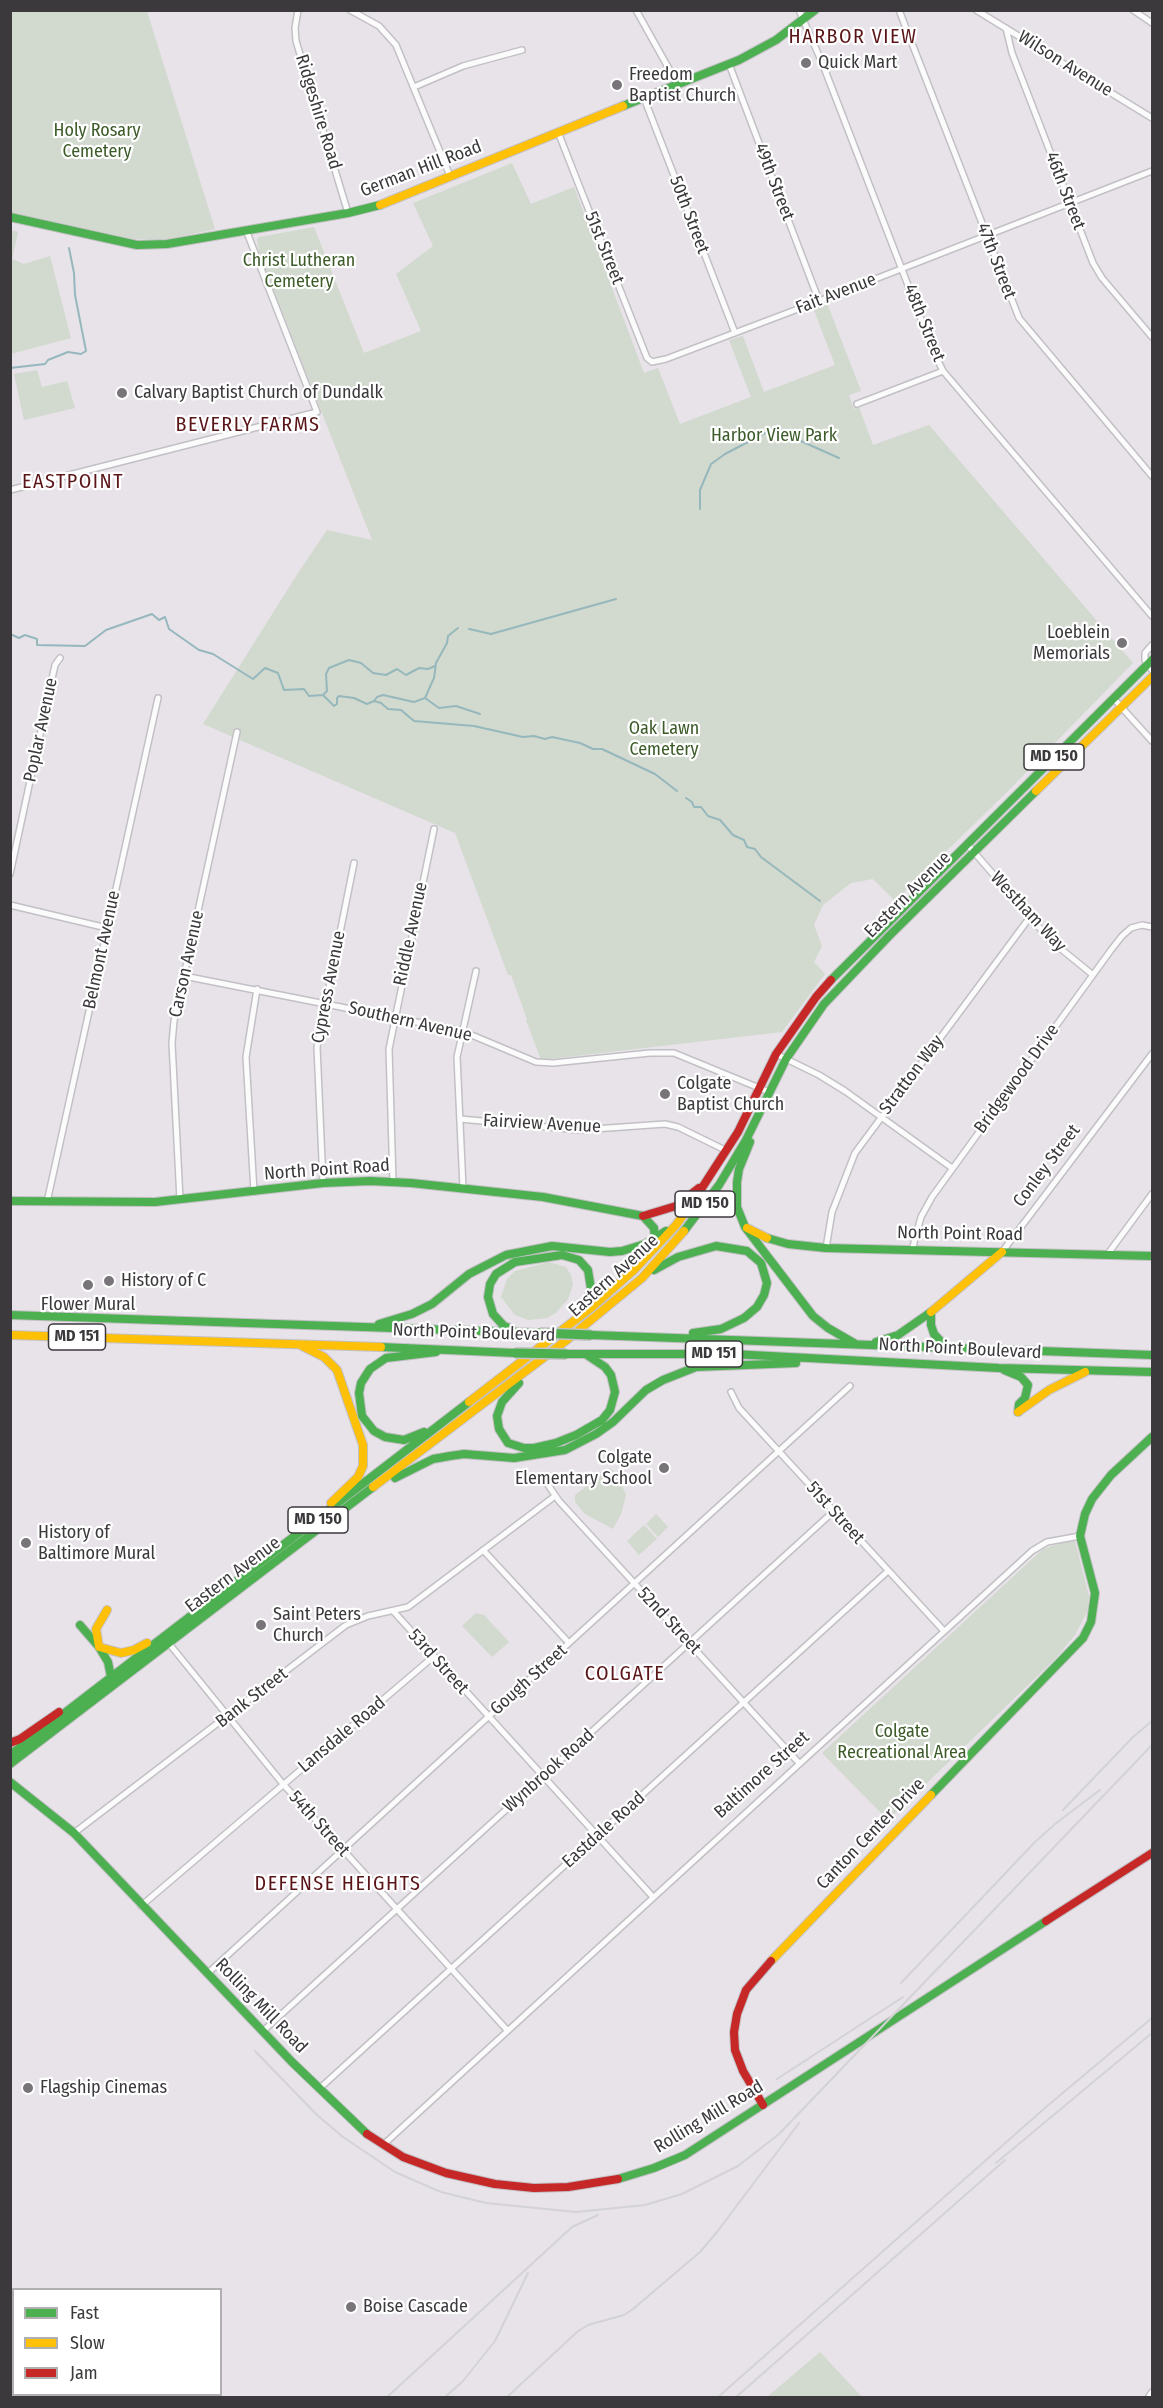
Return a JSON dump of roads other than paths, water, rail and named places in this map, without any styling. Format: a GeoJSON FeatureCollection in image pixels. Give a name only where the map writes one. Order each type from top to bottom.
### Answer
{"type":"FeatureCollection","features":[{"type":"Feature","properties":{"kind":"main road","name":"German Hill Road"},"geometry":{"type":"LineString","coordinates":[[10,217],[137,245],[167,244],[348,213],[382,204],[729,64],[760,50],[802,15],[815,10]]}},
{"type":"Feature","properties":{"kind":"main road","name":"Eastern Avenue"},"geometry":{"type":"LineString","coordinates":[[10,1755],[111,1677],[270,1568],[568,1339],[642,1278],[686,1230],[735,1158],[756,1121],[776,1054],[816,997],[967,844],[1151,665]]}},
{"type":"Feature","properties":{"kind":"main road","name":"Eastern Avenue"},"geometry":{"type":"LineString","coordinates":[[10,1764],[605,1296],[676,1225],[711,1177],[764,1090],[824,1004],[889,936],[1152,677]]}},
{"type":"Feature","properties":{"kind":"main road"},"geometry":{"type":"LineString","coordinates":[[882,929],[889,936]]}},
{"type":"Feature","properties":{"kind":"main road"},"geometry":{"type":"LineString","coordinates":[[816,997],[824,1004]]}},
{"type":"Feature","properties":{"kind":"main road"},"geometry":{"type":"LineString","coordinates":[[756,1121],[737,1182],[737,1207],[745,1227],[813,1316],[828,1328],[856,1344]]}},
{"type":"Feature","properties":{"kind":"main road"},"geometry":{"type":"LineString","coordinates":[[652,1251],[656,1238],[654,1228],[643,1216],[676,1206],[711,1177]]}},
{"type":"Feature","properties":{"kind":"main road","name":"North Point Road"},"geometry":{"type":"LineString","coordinates":[[10,1201],[119,1203],[180,1200],[323,1184],[393,1182],[543,1197],[643,1216]]}},
{"type":"Feature","properties":{"kind":"main road"},"geometry":{"type":"LineString","coordinates":[[367,1328],[392,1321],[432,1304],[474,1270],[519,1251],[559,1246],[604,1252],[622,1251],[645,1244],[676,1225]]}},
{"type":"Feature","properties":{"kind":"main road","name":"North Point Road"},"geometry":{"type":"LineString","coordinates":[[745,1227],[767,1238],[788,1244],[826,1248],[1152,1256]]}},
{"type":"Feature","properties":{"kind":"main road"},"geometry":{"type":"LineString","coordinates":[[642,1278],[678,1257],[716,1246],[731,1247],[752,1254],[761,1263],[766,1276],[766,1289],[762,1301],[744,1318],[721,1329],[649,1336]]}},
{"type":"Feature","properties":{"kind":"main road","name":"Conley Street"},"geometry":{"type":"LineString","coordinates":[[867,1344],[898,1335],[931,1312],[1002,1252]]}},
{"type":"Feature","properties":{"kind":"main road"},"geometry":{"type":"LineString","coordinates":[[520,1332],[504,1326],[492,1314],[488,1301],[490,1284],[496,1274],[509,1264],[532,1258],[562,1255],[571,1256],[585,1265],[591,1283],[587,1301],[562,1330]]}},
{"type":"Feature","properties":{"kind":"main road"},"geometry":{"type":"LineString","coordinates":[[931,1312],[934,1334],[946,1347]]}},
{"type":"Feature","properties":{"kind":"main road","name":"North Point Boulevard"},"geometry":{"type":"LineString","coordinates":[[10,1315],[1152,1355]]}},
{"type":"Feature","properties":{"kind":"main road","name":"North Point Boulevard"},"geometry":{"type":"LineString","coordinates":[[10,1335],[294,1343],[515,1353],[732,1354],[999,1368],[1152,1372]]}},
{"type":"Feature","properties":{"kind":"main road"},"geometry":{"type":"LineString","coordinates":[[568,1339],[511,1390],[502,1402],[497,1423],[501,1436],[508,1443],[524,1449],[556,1443],[588,1429],[602,1420],[610,1410],[615,1392],[611,1375],[599,1361],[587,1355],[570,1354]]}},
{"type":"Feature","properties":{"kind":"main road"},"geometry":{"type":"LineString","coordinates":[[294,1343],[313,1349],[337,1370],[363,1452],[363,1466],[358,1477],[318,1514],[311,1525]]}},
{"type":"Feature","properties":{"kind":"main road"},"geometry":{"type":"LineString","coordinates":[[447,1350],[425,1355],[398,1355],[376,1363],[361,1383],[359,1404],[362,1416],[367,1424],[380,1434],[404,1440],[418,1436],[470,1401]]}},
{"type":"Feature","properties":{"kind":"main road"},"geometry":{"type":"LineString","coordinates":[[374,1487],[387,1484],[404,1472],[433,1459],[464,1455],[514,1458],[565,1449],[596,1434],[613,1422],[646,1390],[663,1380],[696,1367],[854,1360]]}},
{"type":"Feature","properties":{"kind":"main road"},"geometry":{"type":"LineString","coordinates":[[999,1368],[1026,1381],[1028,1390],[1017,1412],[1025,1409],[1064,1381],[1089,1370]]}},
{"type":"Feature","properties":{"kind":"main road"},"geometry":{"type":"LineString","coordinates":[[1080,1536],[1082,1522],[1092,1499],[1112,1475],[1152,1437]]}},
{"type":"Feature","properties":{"kind":"main road","name":"Canton Center Drive"},"geometry":{"type":"LineString","coordinates":[[763,2105],[743,2071],[735,2050],[737,2014],[746,1990],[766,1966],[1083,1638],[1091,1622],[1095,1593],[1080,1536]]}},
{"type":"Feature","properties":{"kind":"main road"},"geometry":{"type":"LineString","coordinates":[[99,1647],[96,1629],[107,1610]]}},
{"type":"Feature","properties":{"kind":"main road"},"geometry":{"type":"LineString","coordinates":[[80,1625],[99,1647],[108,1662],[111,1677],[97,1697]]}},
{"type":"Feature","properties":{"kind":"main road"},"geometry":{"type":"LineString","coordinates":[[99,1647],[109,1651],[128,1652],[166,1640]]}},
{"type":"Feature","properties":{"kind":"main road"},"geometry":{"type":"LineString","coordinates":[[10,1743],[20,1739],[48,1718],[85,1698]]}},
{"type":"Feature","properties":{"kind":"main road","name":"Rolling Mill Road"},"geometry":{"type":"LineString","coordinates":[[10,1782],[74,1833],[141,1906],[319,2090],[363,2132],[403,2157],[426,2166],[475,2180],[534,2188],[568,2187],[610,2181],[667,2163],[704,2143],[1152,1853]]}},
{"type":"Feature","properties":{"kind":"street","name":"Ridgeshire Road"},"geometry":{"type":"LineString","coordinates":[[298,10],[295,28],[296,41],[348,213]]}},
{"type":"Feature","properties":{"kind":"street"},"geometry":{"type":"LineString","coordinates":[[350,10],[387,32],[396,45],[450,176]]}},
{"type":"Feature","properties":{"kind":"street"},"geometry":{"type":"LineString","coordinates":[[636,10],[678,86]]}},
{"type":"Feature","properties":{"kind":"street","name":"47th Street"},"geometry":{"type":"LineString","coordinates":[[899,10],[1019,318],[1152,476]]}},
{"type":"Feature","properties":{"kind":"street","name":"Wilson Avenue"},"geometry":{"type":"LineString","coordinates":[[976,10],[1152,118]]}},
{"type":"Feature","properties":{"kind":"street"},"geometry":{"type":"LineString","coordinates":[[1133,10],[1152,23]]}},
{"type":"Feature","properties":{"kind":"street","name":"48th Street"},"geometry":{"type":"LineString","coordinates":[[802,15],[943,371],[1152,616]]}},
{"type":"Feature","properties":{"kind":"street","name":"46th Street"},"geometry":{"type":"LineString","coordinates":[[1006,28],[1012,53],[1096,271],[1152,337]]}},
{"type":"Feature","properties":{"kind":"street"},"geometry":{"type":"LineString","coordinates":[[414,87],[464,66],[522,50]]}},
{"type":"Feature","properties":{"kind":"street","name":"49th Street"},"geometry":{"type":"LineString","coordinates":[[729,64],[819,301]]}},
{"type":"Feature","properties":{"kind":"street","name":"50th Street"},"geometry":{"type":"LineString","coordinates":[[644,98],[735,333]]}},
{"type":"Feature","properties":{"kind":"street","name":"51st Street"},"geometry":{"type":"LineString","coordinates":[[558,132],[647,358],[652,362]]}},
{"type":"Feature","properties":{"kind":"street","name":"Fait Avenue"},"geometry":{"type":"LineString","coordinates":[[652,362],[660,361],[819,301],[1152,171]]}},
{"type":"Feature","properties":{"kind":"street"},"geometry":{"type":"LineString","coordinates":[[10,490],[317,412],[246,230]]}},
{"type":"Feature","properties":{"kind":"street"},"geometry":{"type":"LineString","coordinates":[[857,404],[943,371]]}},
{"type":"Feature","properties":{"kind":"street","name":"Eastern Avenue"},"geometry":{"type":"LineString","coordinates":[[1151,665],[1144,653],[1152,645]]}},
{"type":"Feature","properties":{"kind":"street","name":"Poplar Avenue"},"geometry":{"type":"LineString","coordinates":[[10,874],[55,665],[60,658]]}},
{"type":"Feature","properties":{"kind":"street","name":"Belmont Avenue"},"geometry":{"type":"LineString","coordinates":[[47,1202],[158,698]]}},
{"type":"Feature","properties":{"kind":"street"},"geometry":{"type":"LineString","coordinates":[[1114,699],[1152,741]]}},
{"type":"Feature","properties":{"kind":"street","name":"Carson Avenue"},"geometry":{"type":"LineString","coordinates":[[180,1200],[172,1043],[174,1021],[237,732]]}},
{"type":"Feature","properties":{"kind":"street","name":"Riddle Avenue"},"geometry":{"type":"LineString","coordinates":[[393,1182],[388,1064],[394,1017],[434,829]]}},
{"type":"Feature","properties":{"kind":"street","name":"Westham Way"},"geometry":{"type":"LineString","coordinates":[[967,844],[1030,917],[1060,948],[1093,975]]}},
{"type":"Feature","properties":{"kind":"street","name":"Cypress Avenue"},"geometry":{"type":"LineString","coordinates":[[323,1184],[316,1057],[354,863]]}},
{"type":"Feature","properties":{"kind":"street"},"geometry":{"type":"LineString","coordinates":[[10,905],[107,928]]}},
{"type":"Feature","properties":{"kind":"street","name":"Stratton Way"},"geometry":{"type":"LineString","coordinates":[[826,1248],[832,1212],[855,1154],[1030,917]]}},
{"type":"Feature","properties":{"kind":"street","name":"Bridgewood Drive"},"geometry":{"type":"LineString","coordinates":[[912,1250],[925,1210],[952,1168],[1093,975],[1122,936],[1131,928],[1142,925],[1152,927]]}},
{"type":"Feature","properties":{"kind":"street"},"geometry":{"type":"LineString","coordinates":[[463,1188],[457,1068],[462,1031],[476,971]]}},
{"type":"Feature","properties":{"kind":"street","name":"Southern Avenue"},"geometry":{"type":"LineString","coordinates":[[184,976],[462,1031],[536,1062],[674,1053],[764,1090]]}},
{"type":"Feature","properties":{"kind":"street"},"geometry":{"type":"LineString","coordinates":[[254,1192],[246,1057],[256,989]]}},
{"type":"Feature","properties":{"kind":"street"},"geometry":{"type":"LineString","coordinates":[[776,1054],[819,1075],[952,1168]]}},
{"type":"Feature","properties":{"kind":"street","name":"Conley Street"},"geometry":{"type":"LineString","coordinates":[[1002,1252],[1152,1054]]}},
{"type":"Feature","properties":{"kind":"street","name":"Fairview Avenue"},"geometry":{"type":"LineString","coordinates":[[460,1119],[580,1130],[665,1124],[678,1127],[727,1151]]}},
{"type":"Feature","properties":{"kind":"street"},"geometry":{"type":"LineString","coordinates":[[1107,1255],[1152,1194]]}},
{"type":"Feature","properties":{"kind":"street","name":"Gough Street"},"geometry":{"type":"LineString","coordinates":[[207,1974],[850,1386]]}},
{"type":"Feature","properties":{"kind":"street","name":"51st Street"},"geometry":{"type":"LineString","coordinates":[[731,1392],[736,1405],[944,1631]]}},
{"type":"Feature","properties":{"kind":"street","name":"52nd Street"},"geometry":{"type":"LineString","coordinates":[[542,1476],[555,1496],[799,1763]]}},
{"type":"Feature","properties":{"kind":"street","name":"Bank Street"},"geometry":{"type":"LineString","coordinates":[[74,1833],[346,1626],[368,1616],[394,1612],[408,1607],[555,1496]]}},
{"type":"Feature","properties":{"kind":"street","name":"Wynbrook Road"},"geometry":{"type":"LineString","coordinates":[[263,2031],[834,1511]]}},
{"type":"Feature","properties":{"kind":"street","name":"Baltimore Street"},"geometry":{"type":"LineString","coordinates":[[383,2145],[1039,1546],[1055,1539],[1080,1536]]}},
{"type":"Feature","properties":{"kind":"street"},"geometry":{"type":"LineString","coordinates":[[483,1550],[568,1643]]}},
{"type":"Feature","properties":{"kind":"street","name":"Eastdale Road"},"geometry":{"type":"LineString","coordinates":[[319,2090],[888,1571]]}},
{"type":"Feature","properties":{"kind":"street","name":"53rd Street"},"geometry":{"type":"LineString","coordinates":[[394,1612],[653,1897]]}},
{"type":"Feature","properties":{"kind":"street","name":"54th Street"},"geometry":{"type":"LineString","coordinates":[[166,1640],[284,1784],[507,2031]]}},
{"type":"Feature","properties":{"kind":"street","name":"Lansdale Road"},"geometry":{"type":"LineString","coordinates":[[141,1906],[433,1657]]}},
{"type":"Feature","properties":{"kind":"street"},"geometry":{"type":"LineString","coordinates":[[1148,2397],[1152,2392]]}},
{"type":"Feature","properties":{"kind":"waterway"},"geometry":{"type":"LineString","coordinates":[[10,368],[45,364],[48,360],[68,352],[81,354],[86,351],[69,248]]}},
{"type":"Feature","properties":{"kind":"waterway"},"geometry":{"type":"LineString","coordinates":[[700,509],[700,490],[711,464],[767,432],[794,438],[839,458]]}},
{"type":"Feature","properties":{"kind":"waterway"},"geometry":{"type":"LineString","coordinates":[[469,629],[491,634],[616,599]]}},
{"type":"Feature","properties":{"kind":"waterway"},"geometry":{"type":"LineString","coordinates":[[10,634],[19,638],[25,635],[37,639],[37,645],[85,646],[106,630],[152,614],[159,620],[165,617],[169,629],[199,650],[213,654],[253,679],[265,668],[278,673],[284,690],[304,689],[309,696],[323,695],[334,706],[339,696],[354,698],[367,704],[383,695],[414,702],[425,698],[434,678],[436,663],[447,643],[448,636],[458,628]]}},
{"type":"Feature","properties":{"kind":"waterway"},"geometry":{"type":"LineString","coordinates":[[323,695],[327,691],[326,674],[329,668],[349,660],[361,663],[373,673],[386,675],[397,669],[406,675],[419,668],[428,669],[435,666]]}},
{"type":"Feature","properties":{"kind":"waterway"},"geometry":{"type":"LineString","coordinates":[[425,698],[439,708],[456,706],[480,714]]}},
{"type":"Feature","properties":{"kind":"waterway"},"geometry":{"type":"LineString","coordinates":[[374,701],[388,709],[401,710],[414,721],[474,726],[523,737],[534,736],[545,739],[552,737],[580,743],[593,749],[602,749],[655,774],[677,791]]}},
{"type":"Feature","properties":{"kind":"waterway"},"geometry":{"type":"LineString","coordinates":[[686,798],[692,802],[694,807],[701,807],[708,816],[720,820],[733,835],[744,840],[747,847],[755,849],[761,857],[820,901]]}},
{"type":"Feature","properties":{"kind":"railway"},"geometry":{"type":"LineString","coordinates":[[1063,1810],[1133,1737],[1152,1721]]}},
{"type":"Feature","properties":{"kind":"railway"},"geometry":{"type":"LineString","coordinates":[[255,2051],[317,2115],[343,2137],[395,2172],[441,2192],[486,2203],[576,2212],[645,2205],[682,2194],[738,2166],[779,2134],[1152,1745]]}},
{"type":"Feature","properties":{"kind":"railway"},"geometry":{"type":"LineString","coordinates":[[901,1983],[1035,1842],[1100,1790]]}},
{"type":"Feature","properties":{"kind":"railway"},"geometry":{"type":"LineString","coordinates":[[777,2079],[903,1997]]}},
{"type":"Feature","properties":{"kind":"railway"},"geometry":{"type":"LineString","coordinates":[[717,2398],[1046,2107],[1152,2018]]}},
{"type":"Feature","properties":{"kind":"railway"},"geometry":{"type":"LineString","coordinates":[[996,2163],[1152,2033]]}},
{"type":"Feature","properties":{"kind":"railway"},"geometry":{"type":"LineString","coordinates":[[506,2398],[577,2332],[588,2325],[624,2315],[700,2252],[799,2123]]}},
{"type":"Feature","properties":{"kind":"railway"},"geometry":{"type":"LineString","coordinates":[[735,2398],[1005,2160]]}},
{"type":"Feature","properties":{"kind":"railway"},"geometry":{"type":"LineString","coordinates":[[386,2398],[572,2227],[598,2215]]}},
{"type":"Feature","properties":{"kind":"railway"},"geometry":{"type":"LineString","coordinates":[[444,2398],[463,2381],[495,2341],[528,2273]]}},
{"type":"Feature","properties":{"kind":"place","name":"Quick Mart"},"geometry":{"type":"Point","coordinates":[806,63]}},
{"type":"Feature","properties":{"kind":"place","name":"Freedom Baptist Church"},"geometry":{"type":"Point","coordinates":[617,85]}},
{"type":"Feature","properties":{"kind":"place","name":"Calvary Baptist Church of Dundalk"},"geometry":{"type":"Point","coordinates":[122,393]}},
{"type":"Feature","properties":{"kind":"place","name":"Loeblein Memorials"},"geometry":{"type":"Point","coordinates":[1122,643]}},
{"type":"Feature","properties":{"kind":"place","name":"Colgate Baptist Church"},"geometry":{"type":"Point","coordinates":[665,1094]}},
{"type":"Feature","properties":{"kind":"place","name":"History of C"},"geometry":{"type":"Point","coordinates":[109,1281]}},
{"type":"Feature","properties":{"kind":"place","name":"Flower Mural"},"geometry":{"type":"Point","coordinates":[88,1285]}},
{"type":"Feature","properties":{"kind":"place","name":"Colgate Elementary School"},"geometry":{"type":"Point","coordinates":[664,1468]}},
{"type":"Feature","properties":{"kind":"place","name":"History of Baltimore Mural"},"geometry":{"type":"Point","coordinates":[26,1543]}},
{"type":"Feature","properties":{"kind":"place","name":"Saint Peters Church"},"geometry":{"type":"Point","coordinates":[261,1625]}},
{"type":"Feature","properties":{"kind":"place","name":"Flagship Cinemas"},"geometry":{"type":"Point","coordinates":[28,2088]}},
{"type":"Feature","properties":{"kind":"place","name":"Boise Cascade"},"geometry":{"type":"Point","coordinates":[351,2307]}},
{"type":"Feature","properties":{"kind":"district","name":"HARBOR VIEW"},"geometry":{"type":"Point","coordinates":[853,37]}},
{"type":"Feature","properties":{"kind":"district","name":"BEVERLY FARMS"},"geometry":{"type":"Point","coordinates":[248,425]}},
{"type":"Feature","properties":{"kind":"district","name":"EASTPOINT"},"geometry":{"type":"Point","coordinates":[73,482]}},
{"type":"Feature","properties":{"kind":"district","name":"COLGATE"},"geometry":{"type":"Point","coordinates":[625,1674]}},
{"type":"Feature","properties":{"kind":"district","name":"DEFENSE HEIGHTS"},"geometry":{"type":"Point","coordinates":[338,1884]}},
{"type":"Feature","properties":{"kind":"park label","name":"Holy Rosary Cemetery"},"geometry":{"type":"Point","coordinates":[97,141]}},
{"type":"Feature","properties":{"kind":"park label","name":"Christ Lutheran Cemetery"},"geometry":{"type":"Point","coordinates":[299,271]}},
{"type":"Feature","properties":{"kind":"park label","name":"Harbor View Park"},"geometry":{"type":"Point","coordinates":[774,436]}},
{"type":"Feature","properties":{"kind":"park label","name":"Oak Lawn Cemetery"},"geometry":{"type":"Point","coordinates":[664,739]}},
{"type":"Feature","properties":{"kind":"park label","name":"Colgate Recreational Area"},"geometry":{"type":"Point","coordinates":[902,1742]}}]}
